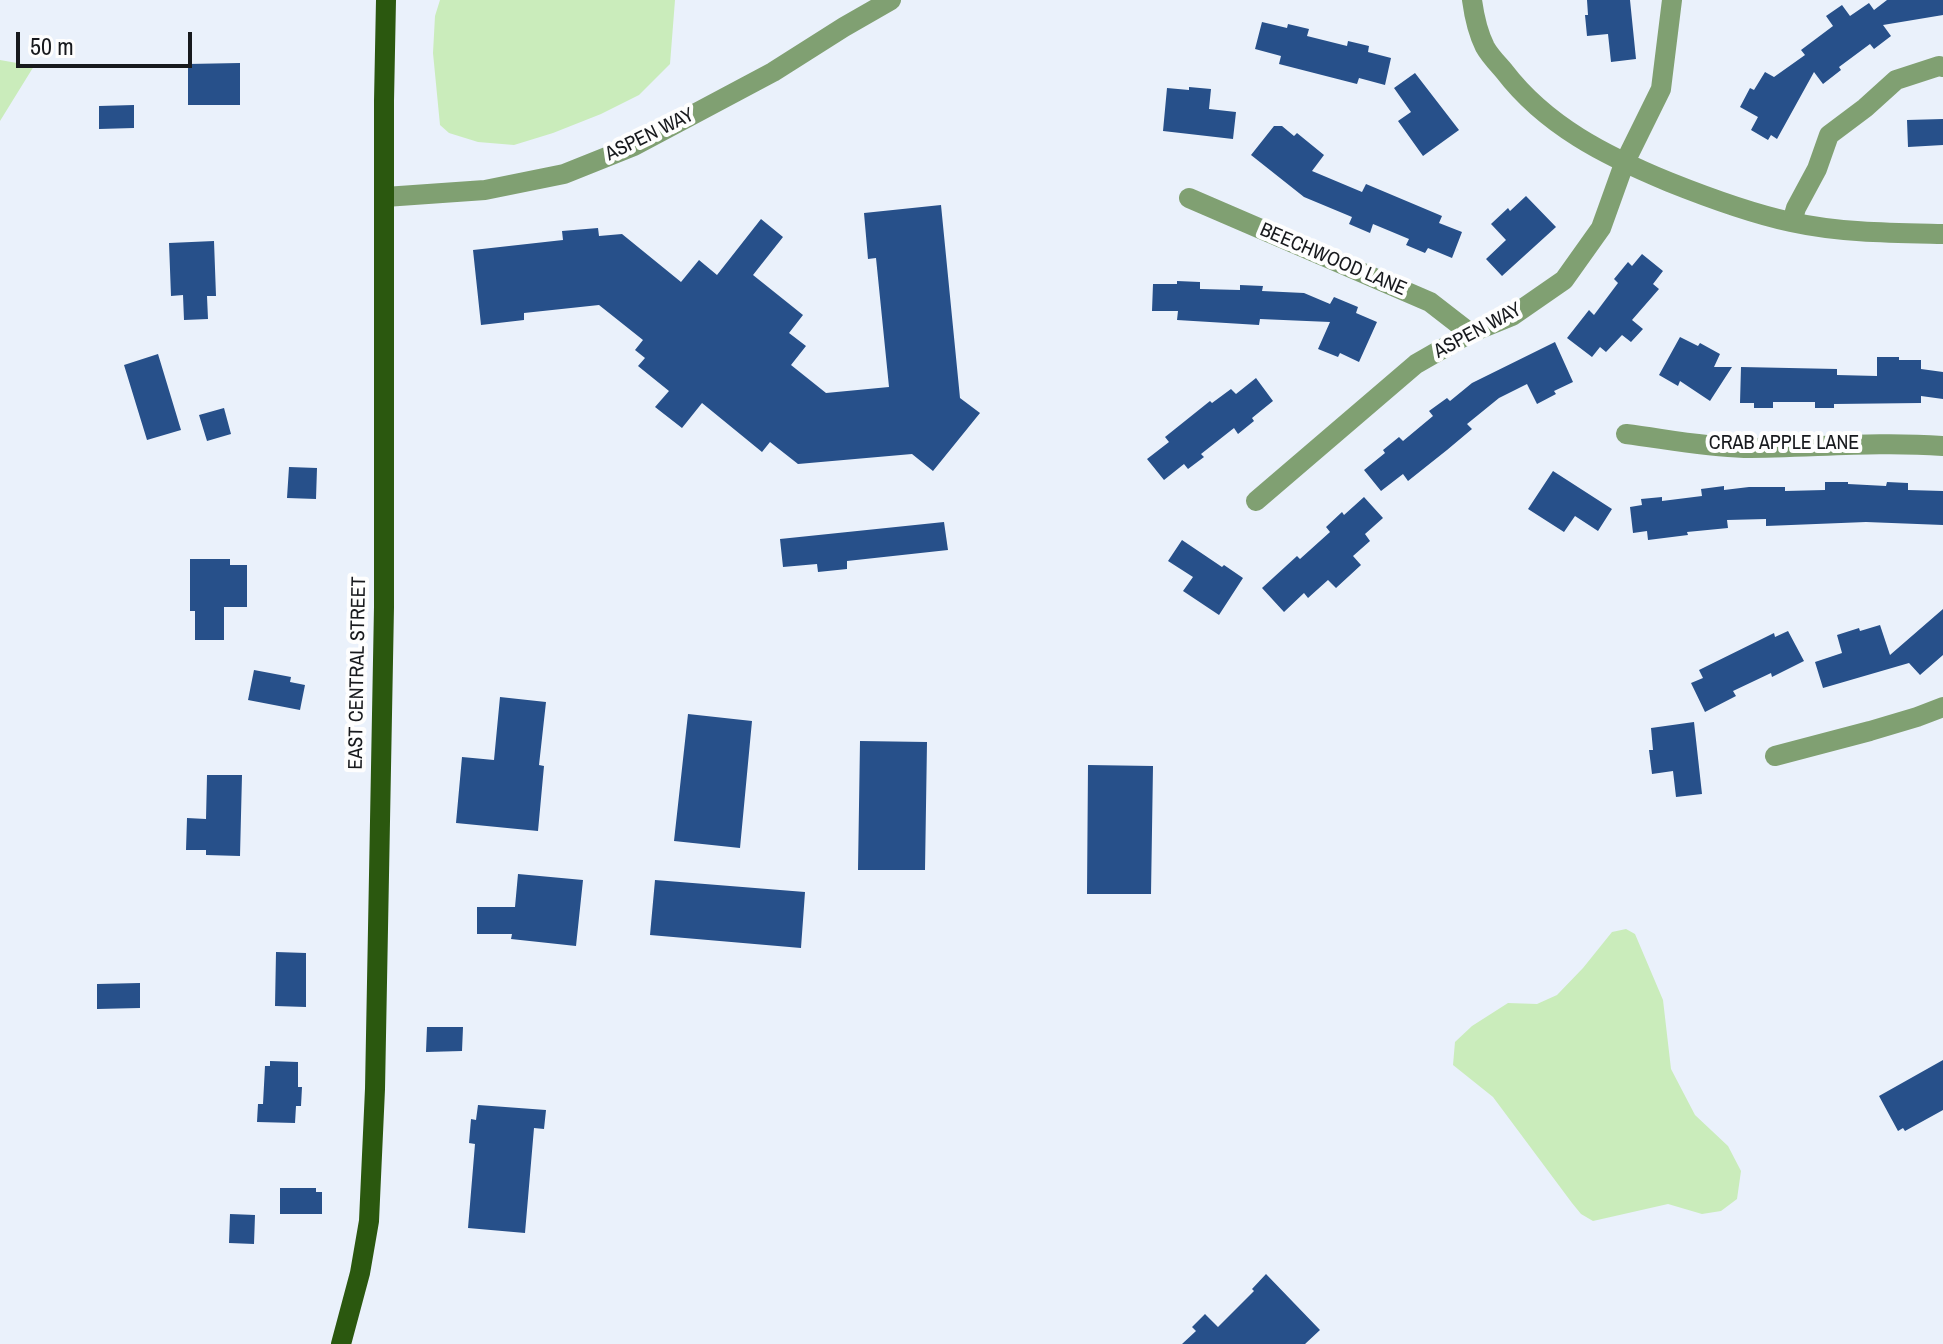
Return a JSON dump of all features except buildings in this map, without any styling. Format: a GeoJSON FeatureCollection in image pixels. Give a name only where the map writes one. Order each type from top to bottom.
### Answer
{"type":"FeatureCollection","features":[{"type":"Feature","properties":{"kind":"main road","name":"EAST CENTRAL STREET"},"geometry":{"type":"LineString","coordinates":[[341,1344],[360,1273],[369,1221],[375,1089],[384,607],[386,0]]}},
{"type":"Feature","properties":{"kind":"street","name":"ASPEN WAY"},"geometry":{"type":"LineString","coordinates":[[385,197],[485,190],[564,174],[634,146],[773,72],[891,0]]}},
{"type":"Feature","properties":{"kind":"street"},"geometry":{"type":"LineString","coordinates":[[1472,0],[1486,48],[1508,78],[1535,107],[1570,134],[1624,164],[1722,203],[1792,222],[1854,232],[1943,234]]}},
{"type":"Feature","properties":{"kind":"street","name":"ASPEN WAY"},"geometry":{"type":"LineString","coordinates":[[1256,501],[1416,364],[1470,333],[1512,316],[1564,280],[1601,228],[1624,164],[1661,89],[1672,0]]}},
{"type":"Feature","properties":{"kind":"street"},"geometry":{"type":"LineString","coordinates":[[1792,222],[1829,135],[1896,80],[1943,67]]}},
{"type":"Feature","properties":{"kind":"street","name":"BEECHWOOD LANE"},"geometry":{"type":"LineString","coordinates":[[1189,198],[1430,302],[1470,333]]}},
{"type":"Feature","properties":{"kind":"street","name":"CRAB APPLE LANE"},"geometry":{"type":"LineString","coordinates":[[1626,434],[1716,447],[1879,443],[1943,446]]}},
{"type":"Feature","properties":{"kind":"street"},"geometry":{"type":"LineString","coordinates":[[1775,756],[1870,731],[1943,707]]}},
{"type":"Feature","properties":{"kind":"green space"},"geometry":{"type":"Polygon","coordinates":[[[440,0],[675,0],[670,64],[639,95],[601,114],[514,145],[478,142],[449,133],[440,125],[433,53],[435,16],[440,0]]]}},
{"type":"Feature","properties":{"kind":"green space"},"geometry":{"type":"Polygon","coordinates":[[[0,60],[34,66],[0,121],[0,60]]]}},
{"type":"Feature","properties":{"kind":"green space"},"geometry":{"type":"Polygon","coordinates":[[[1626,929],[1635,934],[1663,1000],[1671,1069],[1695,1115],[1728,1146],[1741,1171],[1737,1199],[1721,1211],[1702,1214],[1668,1204],[1593,1221],[1581,1214],[1572,1203],[1493,1097],[1453,1065],[1455,1042],[1472,1026],[1508,1003],[1537,1004],[1557,995],[1612,932],[1626,929]]]}}]}
